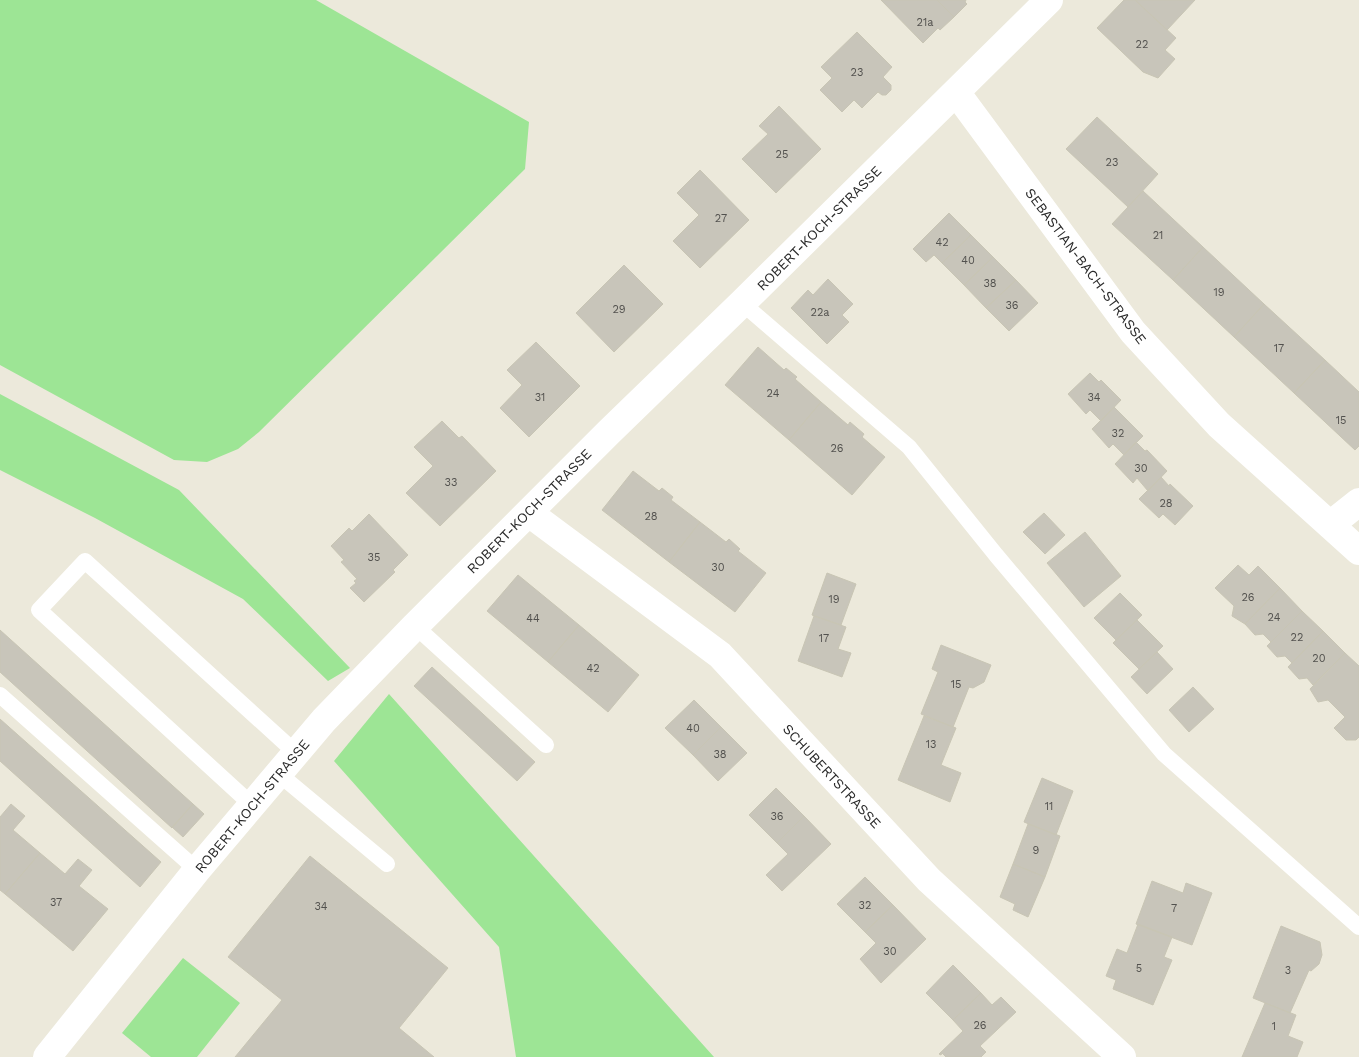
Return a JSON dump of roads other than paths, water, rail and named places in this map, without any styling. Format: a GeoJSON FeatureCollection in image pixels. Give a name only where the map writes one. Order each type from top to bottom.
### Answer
{"type":"FeatureCollection","features":[{"type":"Feature","properties":{"kind":"street","name":"ROBERT-KOCH-STRASSE"},"geometry":{"type":"LineString","coordinates":[[47,1057],[198,870],[324,720],[528,512],[1049,0]]}},
{"type":"Feature","properties":{"kind":"street","name":"SEBASTIAN-BACH-STRASSE"},"geometry":{"type":"LineString","coordinates":[[956,92],[1133,332],[1219,426],[1359,551]]}},
{"type":"Feature","properties":{"kind":"street"},"geometry":{"type":"LineString","coordinates":[[1330,526],[1359,502]]}},
{"type":"Feature","properties":{"kind":"street","name":"SCHUBERTSTRASSE"},"geometry":{"type":"LineString","coordinates":[[528,512],[720,656],[929,880],[1122,1057]]}},
{"type":"Feature","properties":{"kind":"lane"},"geometry":{"type":"LineString","coordinates":[[742,303],[910,447],[996,555],[1164,754],[1359,927]]}},
{"type":"Feature","properties":{"kind":"lane"},"geometry":{"type":"LineString","coordinates":[[252,805],[39,610],[85,561],[296,753]]}},
{"type":"Feature","properties":{"kind":"lane"},"geometry":{"type":"LineString","coordinates":[[415,626],[546,745]]}},
{"type":"Feature","properties":{"kind":"lane"},"geometry":{"type":"LineString","coordinates":[[0,695],[198,870]]}},
{"type":"Feature","properties":{"kind":"lane"},"geometry":{"type":"LineString","coordinates":[[279,774],[386,864]]}}]}
